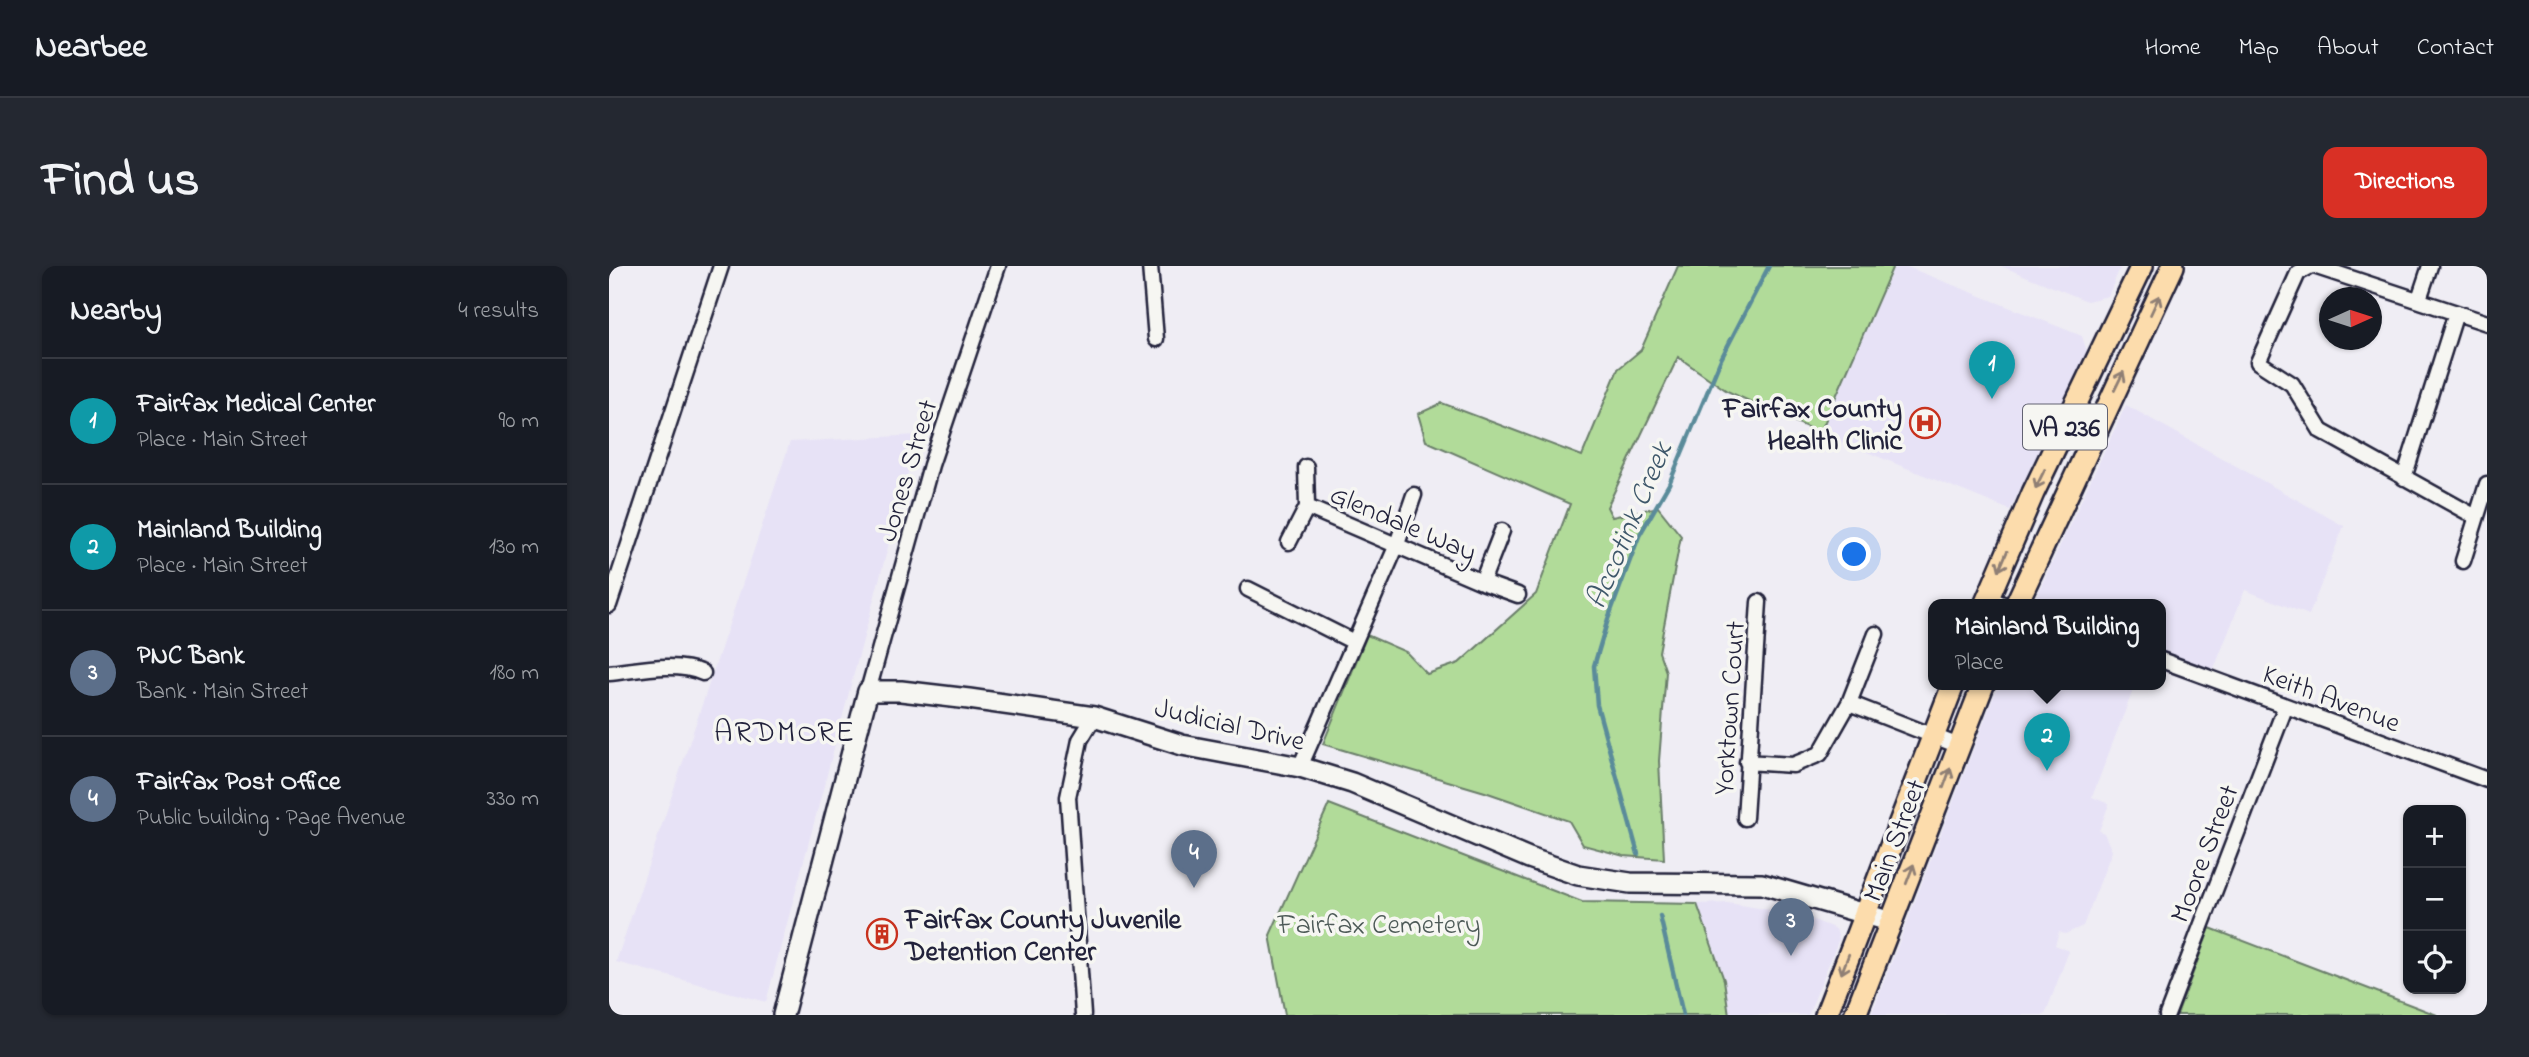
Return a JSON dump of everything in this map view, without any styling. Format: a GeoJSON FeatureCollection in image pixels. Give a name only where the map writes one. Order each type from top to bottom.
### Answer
{"type":"FeatureCollection","features":[{"type":"Feature","properties":{"kind":"main road","name":"VA 236"},"geometry":{"type":"LineString","coordinates":[[1993,599],[2033,493],[2142,266]]}},
{"type":"Feature","properties":{"kind":"main road","name":"VA 236"},"geometry":{"type":"LineString","coordinates":[[2018,599],[2173,266]]}},
{"type":"Feature","properties":{"kind":"main road","name":"Main Street"},"geometry":{"type":"LineString","coordinates":[[1826,1015],[1951,690]]}},
{"type":"Feature","properties":{"kind":"main road","name":"Main Street"},"geometry":{"type":"LineString","coordinates":[[1855,1015],[1981,690]]}},
{"type":"Feature","properties":{"kind":"street"},"geometry":{"type":"LineString","coordinates":[[609,605],[721,266]]}},
{"type":"Feature","properties":{"kind":"street","name":"Jones Street"},"geometry":{"type":"LineString","coordinates":[[868,691],[931,465],[998,266]]}},
{"type":"Feature","properties":{"kind":"street"},"geometry":{"type":"LineString","coordinates":[[1150,266],[1156,340]]}},
{"type":"Feature","properties":{"kind":"street"},"geometry":{"type":"LineString","coordinates":[[2476,517],[2321,431],[2292,384],[2258,362],[2298,273],[2313,266],[2487,323]]}},
{"type":"Feature","properties":{"kind":"street"},"geometry":{"type":"LineString","coordinates":[[2419,299],[2430,266]]}},
{"type":"Feature","properties":{"kind":"street"},"geometry":{"type":"LineString","coordinates":[[2404,478],[2456,313]]}},
{"type":"Feature","properties":{"kind":"street","name":"Glendale Way"},"geometry":{"type":"LineString","coordinates":[[1289,542],[1307,507],[1306,467]]}},
{"type":"Feature","properties":{"kind":"street"},"geometry":{"type":"LineString","coordinates":[[2462,561],[2487,484]]}},
{"type":"Feature","properties":{"kind":"street"},"geometry":{"type":"LineString","coordinates":[[1300,767],[1395,547],[1414,495]]}},
{"type":"Feature","properties":{"kind":"street","name":"Glendale Way"},"geometry":{"type":"LineString","coordinates":[[1307,507],[1395,547],[1518,595]]}},
{"type":"Feature","properties":{"kind":"street","name":"Glendale Way"},"geometry":{"type":"LineString","coordinates":[[1482,582],[1501,531]]}},
{"type":"Feature","properties":{"kind":"street"},"geometry":{"type":"LineString","coordinates":[[1248,589],[1354,642]]}},
{"type":"Feature","properties":{"kind":"street","name":"Yorktown Court"},"geometry":{"type":"LineString","coordinates":[[1745,818],[1759,602]]}},
{"type":"Feature","properties":{"kind":"street"},"geometry":{"type":"LineString","coordinates":[[1747,762],[1793,765],[1820,754],[1849,704],[1876,634]]}},
{"type":"Feature","properties":{"kind":"street","name":"Keith Avenue"},"geometry":{"type":"LineString","coordinates":[[2166,662],[2226,682],[2285,708],[2487,780]]}},
{"type":"Feature","properties":{"kind":"street"},"geometry":{"type":"LineString","coordinates":[[609,673],[673,667],[694,668],[703,673]]}},
{"type":"Feature","properties":{"kind":"street"},"geometry":{"type":"LineString","coordinates":[[783,1015],[868,691]]}},
{"type":"Feature","properties":{"kind":"street","name":"Judicial Drive"},"geometry":{"type":"LineString","coordinates":[[868,691],[901,691],[1094,717],[1182,745],[1300,767],[1352,783],[1529,858],[1578,875],[1630,883],[1762,884],[1892,922]]}},
{"type":"Feature","properties":{"kind":"street"},"geometry":{"type":"LineString","coordinates":[[1849,704],[1959,746]]}},
{"type":"Feature","properties":{"kind":"street","name":"Moore Street"},"geometry":{"type":"LineString","coordinates":[[2167,1015],[2285,708]]}},
{"type":"Feature","properties":{"kind":"street"},"geometry":{"type":"LineString","coordinates":[[1083,1015],[1068,797],[1080,740],[1094,717]]}},
{"type":"Feature","properties":{"kind":"shaded area"},"geometry":{"type":"Polygon","coordinates":[[[1893,266],[1905,266],[2082,336],[2087,352],[2010,510],[1820,433],[1893,266]]]}},
{"type":"Feature","properties":{"kind":"shaded area"},"geometry":{"type":"Polygon","coordinates":[[[2001,266],[2121,266],[2108,296],[2087,301],[2001,266]]]}},
{"type":"Feature","properties":{"kind":"shaded area"},"geometry":{"type":"Polygon","coordinates":[[[2126,405],[2344,526],[2309,615],[2245,590],[2212,674],[2166,657],[2166,599],[2035,599],[2126,405]]]}},
{"type":"Feature","properties":{"kind":"shaded area"},"geometry":{"type":"Polygon","coordinates":[[[918,435],[766,1002],[616,962],[790,442],[918,435]]]}},
{"type":"Feature","properties":{"kind":"shaded area"},"geometry":{"type":"Polygon","coordinates":[[[1996,690],[2133,690],[2092,797],[2109,804],[2099,831],[2104,833],[2112,851],[2083,926],[2065,934],[2059,932],[2055,945],[2069,951],[2045,1015],[1871,1015],[1996,690]]]}},
{"type":"Feature","properties":{"kind":"shaded area"},"geometry":{"type":"Polygon","coordinates":[[[1728,903],[1801,915],[1836,929],[1839,939],[1808,1015],[1729,1015],[1724,980],[1697,904],[1728,903]]]}},
{"type":"Feature","properties":{"kind":"green space"},"geometry":{"type":"Polygon","coordinates":[[[1678,266],[1893,266],[1820,433],[1727,391],[1678,357],[1607,507],[1612,517],[1658,507],[1681,536],[1659,652],[1666,672],[1659,761],[1664,859],[1624,856],[1583,845],[1569,821],[1485,792],[1323,744],[1367,635],[1406,652],[1427,674],[1459,663],[1536,594],[1570,504],[1426,441],[1418,414],[1442,403],[1582,456],[1618,369],[1641,350],[1678,266]]]}},
{"type":"Feature","properties":{"kind":"green space","name":"Fairfax Cemetery"},"geometry":{"type":"Polygon","coordinates":[[[1329,804],[1582,902],[1697,904],[1724,980],[1729,1015],[1285,1015],[1270,935],[1329,804]]]}},
{"type":"Feature","properties":{"kind":"green space"},"geometry":{"type":"Polygon","coordinates":[[[2210,928],[2437,1015],[2177,1015],[2210,928]]]}},
{"type":"Feature","properties":{"kind":"waterway","name":"Accotink Creek"},"geometry":{"type":"LineString","coordinates":[[1638,854],[1597,705],[1594,666],[1608,619],[1639,536],[1669,484],[1721,359],[1769,266]]}},
{"type":"Feature","properties":{"kind":"waterway","name":"Accotink Creek"},"geometry":{"type":"LineString","coordinates":[[1660,916],[1683,1015]]}},
{"type":"Feature","properties":{"kind":"place","name":"Fairfax Medical Center"},"geometry":{"type":"Point","coordinates":[1992,399]}},
{"type":"Feature","properties":{"kind":"place","name":"Fairfax County Health Clinic"},"geometry":{"type":"Point","coordinates":[1925,423]}},
{"type":"Feature","properties":{"kind":"place","name":"Mainland Building"},"geometry":{"type":"Point","coordinates":[2047,771]}},
{"type":"Feature","properties":{"kind":"place","name":"Fairfax Post Office"},"geometry":{"type":"Point","coordinates":[1194,888]}},
{"type":"Feature","properties":{"kind":"place","name":"Fairfax County Juvenile Detention Center"},"geometry":{"type":"Point","coordinates":[882,934]}},
{"type":"Feature","properties":{"kind":"place","name":"PNC Bank"},"geometry":{"type":"Point","coordinates":[1791,956]}},
{"type":"Feature","properties":{"kind":"district","name":"ARDMORE"},"geometry":{"type":"Point","coordinates":[785,731]}}]}
